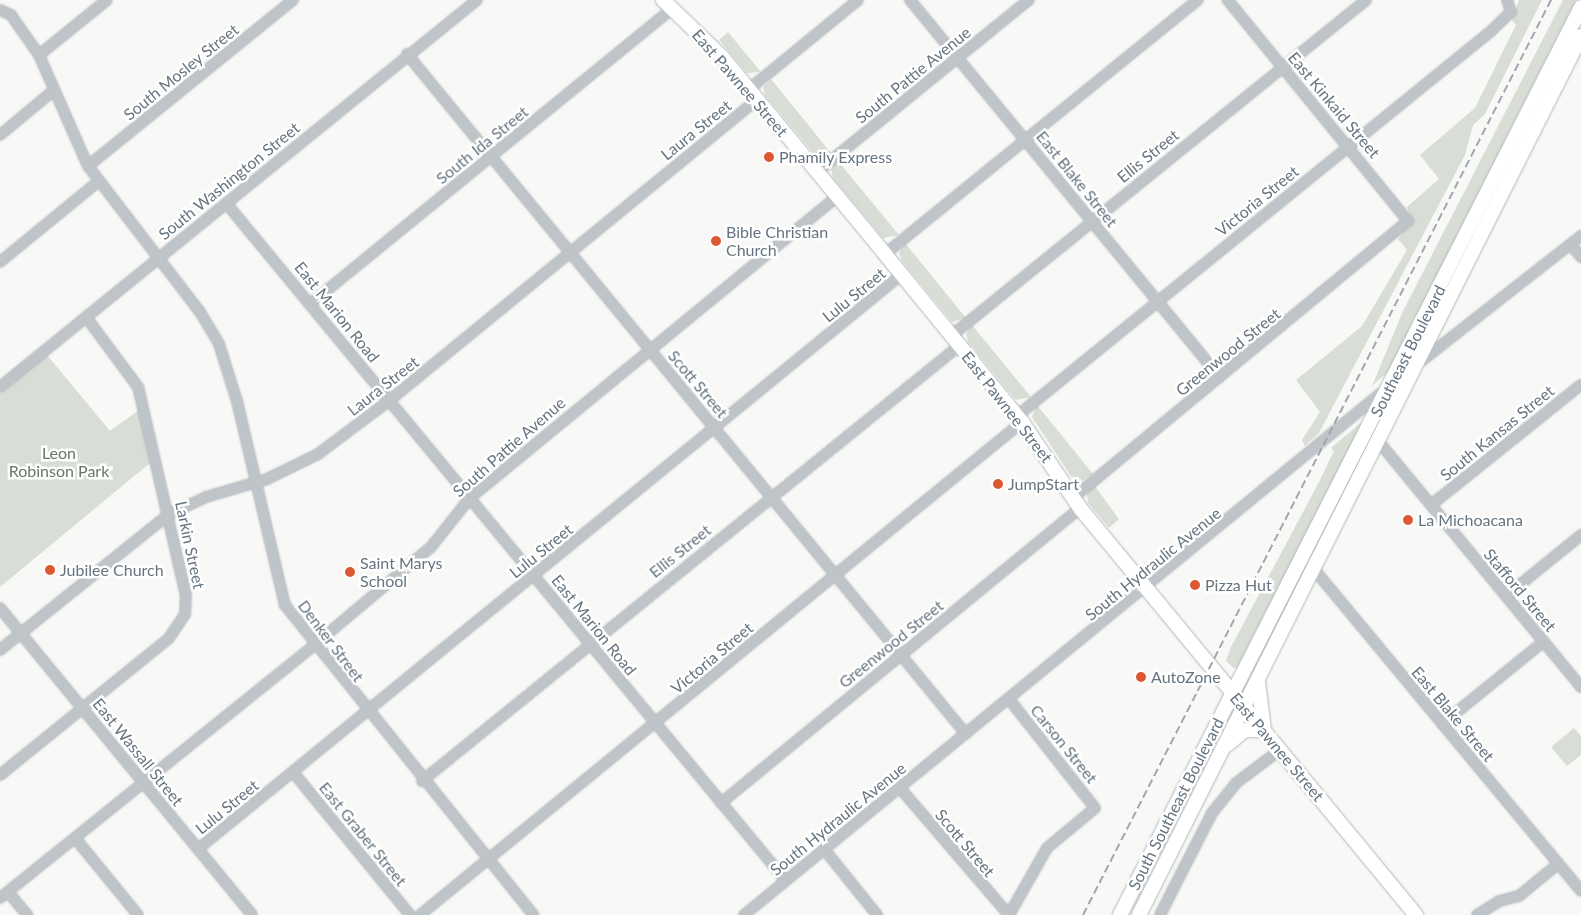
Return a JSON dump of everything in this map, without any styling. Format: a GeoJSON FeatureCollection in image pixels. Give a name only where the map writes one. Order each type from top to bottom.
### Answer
{"type":"FeatureCollection","features":[{"type":"Feature","properties":{"kind":"main road","name":"East Pawnee Street"},"geometry":{"type":"LineString","coordinates":[[669,4],[752,95],[885,254],[1019,419],[1076,503],[1416,915]]}},
{"type":"Feature","properties":{"kind":"main road","name":"Southeast Boulevard"},"geometry":{"type":"LineString","coordinates":[[1233,693],[1392,384],[1581,7]]}},
{"type":"Feature","properties":{"kind":"main road","name":"Southeast Boulevard"},"geometry":{"type":"LineString","coordinates":[[1244,706],[1315,571],[1581,36]]}},
{"type":"Feature","properties":{"kind":"main road"},"geometry":{"type":"LineString","coordinates":[[1220,752],[1245,730],[1264,730],[1258,701],[1259,677]]}},
{"type":"Feature","properties":{"kind":"main road","name":"South Southeast Boulevard"},"geometry":{"type":"LineString","coordinates":[[1120,915],[1233,693]]}},
{"type":"Feature","properties":{"kind":"main road","name":"South Southeast Boulevard"},"geometry":{"type":"LineString","coordinates":[[1140,915],[1244,706]]}},
{"type":"Feature","properties":{"kind":"street"},"geometry":{"type":"LineString","coordinates":[[39,56],[107,0]]}},
{"type":"Feature","properties":{"kind":"street","name":"South Mosley Street"},"geometry":{"type":"LineString","coordinates":[[88,166],[293,0]]}},
{"type":"Feature","properties":{"kind":"street","name":"South Washington Street"},"geometry":{"type":"LineString","coordinates":[[0,387],[407,54],[477,0]]}},
{"type":"Feature","properties":{"kind":"street","name":"Laura Street"},"geometry":{"type":"LineString","coordinates":[[0,650],[168,515],[255,482],[318,454],[390,400],[571,253],[858,0]]}},
{"type":"Feature","properties":{"kind":"street","name":"East Blake Street"},"geometry":{"type":"LineString","coordinates":[[910,0],[1220,377]]}},
{"type":"Feature","properties":{"kind":"street","name":"South Pattie Avenue"},"geometry":{"type":"LineString","coordinates":[[817,172],[1029,0]]}},
{"type":"Feature","properties":{"kind":"street","name":"Lulu Street"},"geometry":{"type":"LineString","coordinates":[[885,254],[1198,0]]}},
{"type":"Feature","properties":{"kind":"street","name":"East Kinkaid Street"},"geometry":{"type":"LineString","coordinates":[[1228,0],[1407,217],[1401,229]]}},
{"type":"Feature","properties":{"kind":"street","name":"Ellis Street"},"geometry":{"type":"LineString","coordinates":[[422,781],[772,496],[1092,222],[1366,0]]}},
{"type":"Feature","properties":{"kind":"street","name":"Victoria Street"},"geometry":{"type":"LineString","coordinates":[[420,915],[836,575],[1157,301],[1491,31],[1510,3]]}},
{"type":"Feature","properties":{"kind":"street","name":"South Ida Street"},"geometry":{"type":"LineString","coordinates":[[310,304],[491,157],[669,4]]}},
{"type":"Feature","properties":{"kind":"street"},"geometry":{"type":"LineString","coordinates":[[2,10],[39,56],[88,166],[157,259]]}},
{"type":"Feature","properties":{"kind":"street","name":"Scott Street"},"geometry":{"type":"LineString","coordinates":[[407,54],[966,734]]}},
{"type":"Feature","properties":{"kind":"street"},"geometry":{"type":"LineString","coordinates":[[0,135],[53,91]]}},
{"type":"Feature","properties":{"kind":"street"},"geometry":{"type":"LineString","coordinates":[[0,262],[98,181]]}},
{"type":"Feature","properties":{"kind":"street","name":"South Pattie Avenue"},"geometry":{"type":"LineString","coordinates":[[4,895],[313,646],[431,547],[470,498],[837,197]]}},
{"type":"Feature","properties":{"kind":"street","name":"East Marion Road"},"geometry":{"type":"LineString","coordinates":[[226,203],[786,881]]}},
{"type":"Feature","properties":{"kind":"street","name":"Greenwood Street"},"geometry":{"type":"LineString","coordinates":[[721,803],[901,655],[1220,377],[1401,229]]}},
{"type":"Feature","properties":{"kind":"street","name":"South Hydraulic Avenue"},"geometry":{"type":"LineString","coordinates":[[745,915],[1009,699],[1146,590],[1392,384],[1581,236]]}},
{"type":"Feature","properties":{"kind":"street"},"geometry":{"type":"LineString","coordinates":[[1571,245],[1581,257]]}},
{"type":"Feature","properties":{"kind":"street","name":"Denker Street"},"geometry":{"type":"LineString","coordinates":[[157,259],[200,312],[219,344],[285,605],[313,646],[533,915]]}},
{"type":"Feature","properties":{"kind":"street","name":"Lulu Street"},"geometry":{"type":"LineString","coordinates":[[198,849],[902,276]]}},
{"type":"Feature","properties":{"kind":"street","name":"Larkin Street"},"geometry":{"type":"LineString","coordinates":[[0,775],[169,638],[185,614],[186,596],[138,386],[86,317]]}},
{"type":"Feature","properties":{"kind":"street","name":"South Kansas Street"},"geometry":{"type":"LineString","coordinates":[[1431,505],[1581,385]]}},
{"type":"Feature","properties":{"kind":"street","name":"Stafford Street"},"geometry":{"type":"LineString","coordinates":[[1379,442],[1581,687]]}},
{"type":"Feature","properties":{"kind":"street"},"geometry":{"type":"LineString","coordinates":[[1506,596],[1581,535]]}},
{"type":"Feature","properties":{"kind":"street","name":"East Blake Street"},"geometry":{"type":"LineString","coordinates":[[1303,556],[1581,891]]}},
{"type":"Feature","properties":{"kind":"street","name":"East Wassall Street"},"geometry":{"type":"LineString","coordinates":[[0,608],[252,915]]}},
{"type":"Feature","properties":{"kind":"street"},"geometry":{"type":"LineString","coordinates":[[1442,724],[1543,642]]}},
{"type":"Feature","properties":{"kind":"street","name":"Carson Street"},"geometry":{"type":"LineString","coordinates":[[1009,699],[1096,808],[1047,848],[1009,915]]}},
{"type":"Feature","properties":{"kind":"street"},"geometry":{"type":"LineString","coordinates":[[1160,915],[1212,813],[1236,783],[1280,750]]}},
{"type":"Feature","properties":{"kind":"street","name":"East Graber Street"},"geometry":{"type":"LineString","coordinates":[[293,772],[410,915]]}},
{"type":"Feature","properties":{"kind":"street","name":"Scott Street"},"geometry":{"type":"LineString","coordinates":[[900,788],[1009,915]]}},
{"type":"Feature","properties":{"kind":"street"},"geometry":{"type":"LineString","coordinates":[[75,838],[138,915]]}},
{"type":"Feature","properties":{"kind":"street"},"geometry":{"type":"LineString","coordinates":[[824,849],[877,915]]}},
{"type":"Feature","properties":{"kind":"street"},"geometry":{"type":"LineString","coordinates":[[1478,915],[1499,901],[1518,896],[1558,864]]}},
{"type":"Feature","properties":{"kind":"street"},"geometry":{"type":"LineString","coordinates":[[4,895],[27,915]]}},
{"type":"Feature","properties":{"kind":"green space"},"geometry":{"type":"Polygon","coordinates":[[[1519,0],[1542,0],[1485,114],[1473,125],[1465,155],[1319,433],[1305,446],[1302,440],[1320,412],[1296,380],[1362,326],[1407,250],[1398,239],[1412,222],[1407,207],[1439,179],[1420,155],[1475,108],[1516,25],[1512,20],[1519,0]]]}},
{"type":"Feature","properties":{"kind":"green space"},"geometry":{"type":"Polygon","coordinates":[[[1563,0],[1576,0],[1389,371],[1372,386],[1403,311],[1563,0]]]}},
{"type":"Feature","properties":{"kind":"green space"},"geometry":{"type":"Polygon","coordinates":[[[728,32],[761,72],[747,73],[719,40],[728,32]]]}},
{"type":"Feature","properties":{"kind":"green space"},"geometry":{"type":"Polygon","coordinates":[[[771,79],[831,153],[816,156],[765,95],[763,87],[771,79]]]}},
{"type":"Feature","properties":{"kind":"green space"},"geometry":{"type":"Polygon","coordinates":[[[838,161],[899,235],[883,238],[833,178],[831,169],[838,161]]]}},
{"type":"Feature","properties":{"kind":"green space"},"geometry":{"type":"Polygon","coordinates":[[[905,243],[966,318],[952,322],[902,261],[899,253],[905,243]]]}},
{"type":"Feature","properties":{"kind":"green space"},"geometry":{"type":"Polygon","coordinates":[[[972,325],[1031,397],[1016,400],[968,342],[966,334],[972,325]]]}},
{"type":"Feature","properties":{"kind":"green space","name":"Leon Robinson Park"},"geometry":{"type":"Polygon","coordinates":[[[47,355],[110,431],[139,410],[150,463],[0,587],[0,394],[47,355]]]}},
{"type":"Feature","properties":{"kind":"green space"},"geometry":{"type":"Polygon","coordinates":[[[1037,405],[1093,474],[1082,481],[1071,476],[1032,417],[1037,405]]]}},
{"type":"Feature","properties":{"kind":"green space"},"geometry":{"type":"Polygon","coordinates":[[[1364,420],[1241,666],[1234,668],[1226,661],[1231,647],[1319,482],[1334,451],[1331,448],[1364,420]]]}},
{"type":"Feature","properties":{"kind":"green space"},"geometry":{"type":"Polygon","coordinates":[[[1094,485],[1119,519],[1109,528],[1088,503],[1087,494],[1094,485]]]}},
{"type":"Feature","properties":{"kind":"green space"},"geometry":{"type":"Polygon","coordinates":[[[1574,728],[1581,736],[1581,755],[1567,766],[1551,747],[1574,728]]]}},
{"type":"Feature","properties":{"kind":"railway"},"geometry":{"type":"LineString","coordinates":[[1083,915],[1551,0]]}},
{"type":"Feature","properties":{"kind":"place","name":"Phamily Express"},"geometry":{"type":"Point","coordinates":[769,157]}},
{"type":"Feature","properties":{"kind":"place","name":"Bible Christian Church"},"geometry":{"type":"Point","coordinates":[716,241]}},
{"type":"Feature","properties":{"kind":"place","name":"JumpStart"},"geometry":{"type":"Point","coordinates":[998,484]}},
{"type":"Feature","properties":{"kind":"place","name":"La Michoacana"},"geometry":{"type":"Point","coordinates":[1408,520]}},
{"type":"Feature","properties":{"kind":"place","name":"Jubilee Church"},"geometry":{"type":"Point","coordinates":[50,570]}},
{"type":"Feature","properties":{"kind":"place","name":"Saint Marys School"},"geometry":{"type":"Point","coordinates":[350,572]}},
{"type":"Feature","properties":{"kind":"place","name":"Pizza Hut"},"geometry":{"type":"Point","coordinates":[1195,585]}},
{"type":"Feature","properties":{"kind":"place","name":"AutoZone"},"geometry":{"type":"Point","coordinates":[1141,677]}}]}
